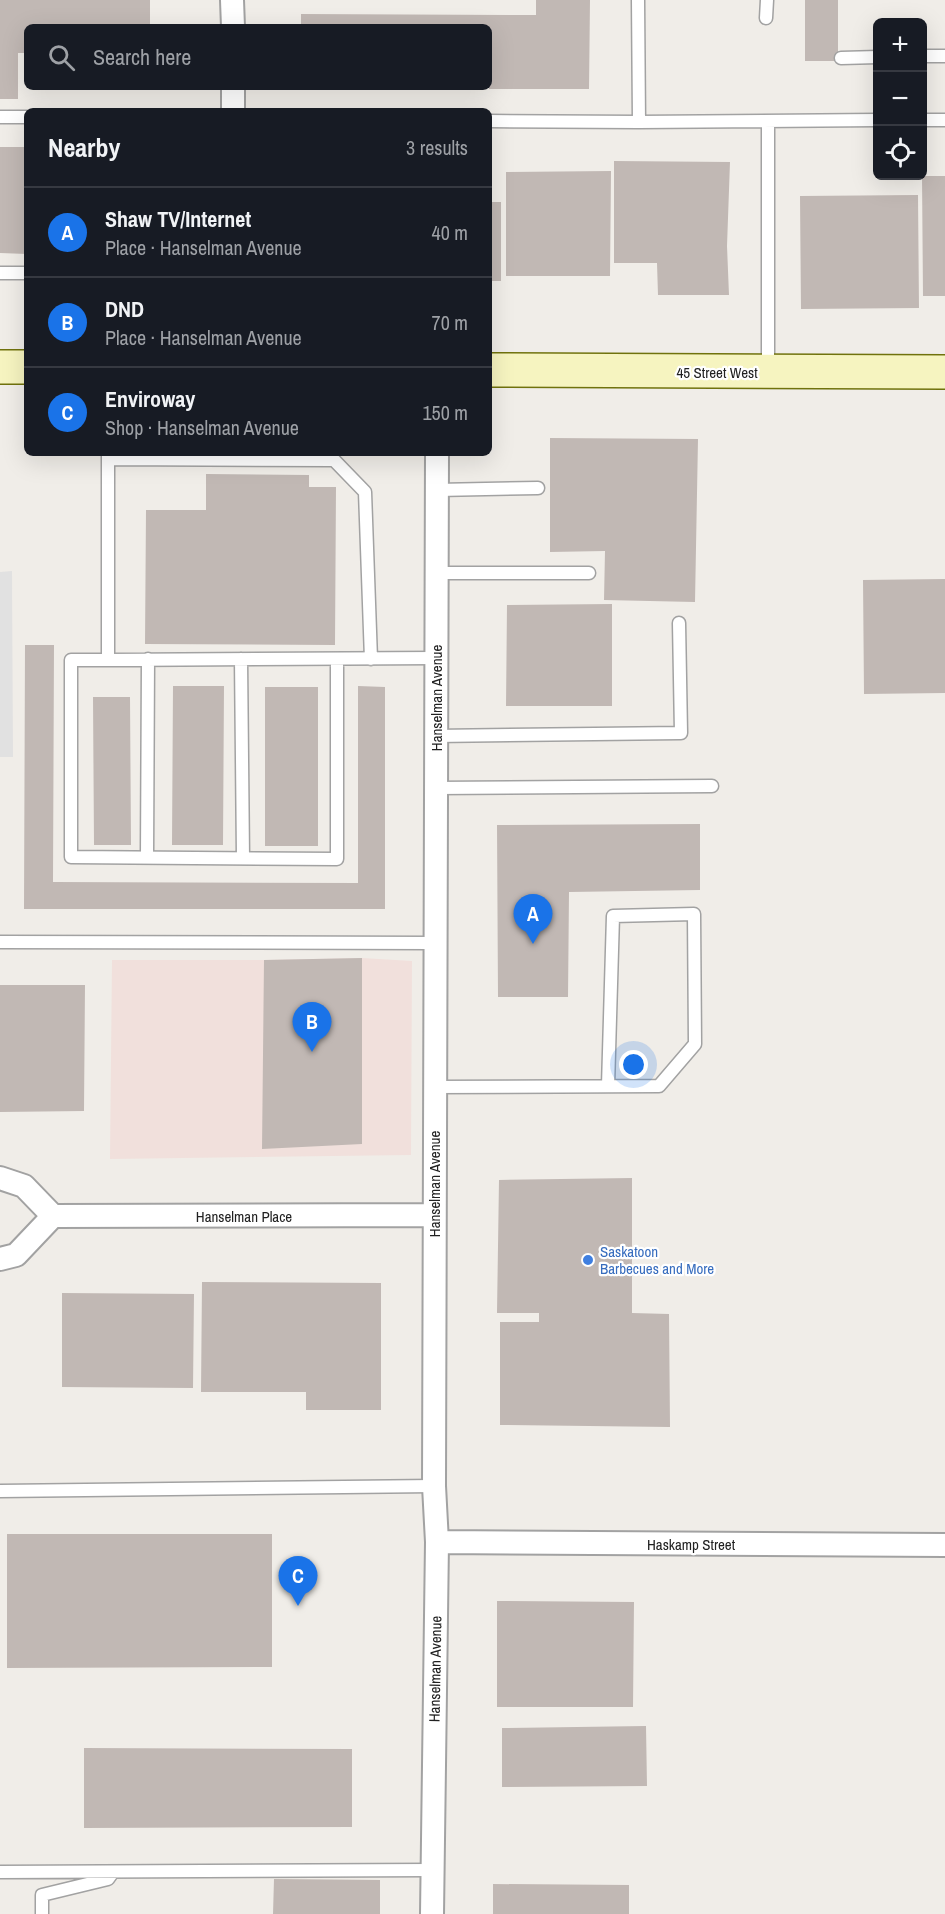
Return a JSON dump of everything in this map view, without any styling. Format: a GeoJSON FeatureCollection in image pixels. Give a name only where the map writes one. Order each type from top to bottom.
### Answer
{"type":"FeatureCollection","features":[{"type":"Feature","properties":{"kind":"main road"},"geometry":{"type":"LineString","coordinates":[[0,367],[24,367]]}},
{"type":"Feature","properties":{"kind":"main road","name":"45 Street West"},"geometry":{"type":"LineString","coordinates":[[492,370],[945,372]]}},
{"type":"Feature","properties":{"kind":"street"},"geometry":{"type":"LineString","coordinates":[[232,0],[233,24]]}},
{"type":"Feature","properties":{"kind":"street"},"geometry":{"type":"LineString","coordinates":[[233,90],[234,108]]}},
{"type":"Feature","properties":{"kind":"street","name":"Hanselman Avenue"},"geometry":{"type":"LineString","coordinates":[[432,1914],[436,1542],[434,1486],[437,456]]}},
{"type":"Feature","properties":{"kind":"street"},"geometry":{"type":"LineString","coordinates":[[0,1178],[24,1186],[53,1216],[16,1255],[0,1259]]}},
{"type":"Feature","properties":{"kind":"street","name":"Hanselman Place"},"geometry":{"type":"LineString","coordinates":[[53,1216],[435,1215]]}},
{"type":"Feature","properties":{"kind":"street","name":"Haskamp Street"},"geometry":{"type":"LineString","coordinates":[[436,1542],[945,1545]]}},
{"type":"Feature","properties":{"kind":"lane"},"geometry":{"type":"LineString","coordinates":[[638,0],[639,122]]}},
{"type":"Feature","properties":{"kind":"lane"},"geometry":{"type":"LineString","coordinates":[[766,0],[766,18]]}},
{"type":"Feature","properties":{"kind":"lane"},"geometry":{"type":"LineString","coordinates":[[927,57],[945,56]]}},
{"type":"Feature","properties":{"kind":"lane"},"geometry":{"type":"LineString","coordinates":[[841,58],[873,57]]}},
{"type":"Feature","properties":{"kind":"lane"},"geometry":{"type":"LineString","coordinates":[[0,117],[24,117]]}},
{"type":"Feature","properties":{"kind":"lane"},"geometry":{"type":"LineString","coordinates":[[492,121],[873,120]]}},
{"type":"Feature","properties":{"kind":"lane"},"geometry":{"type":"LineString","coordinates":[[927,120],[945,120]]}},
{"type":"Feature","properties":{"kind":"lane"},"geometry":{"type":"LineString","coordinates":[[768,121],[768,372]]}},
{"type":"Feature","properties":{"kind":"lane"},"geometry":{"type":"LineString","coordinates":[[0,273],[24,273]]}},
{"type":"Feature","properties":{"kind":"lane"},"geometry":{"type":"LineString","coordinates":[[108,660],[108,456],[334,460],[365,492],[371,659]]}},
{"type":"Feature","properties":{"kind":"lane"},"geometry":{"type":"LineString","coordinates":[[436,490],[538,488]]}},
{"type":"Feature","properties":{"kind":"lane"},"geometry":{"type":"LineString","coordinates":[[436,573],[590,573]]}},
{"type":"Feature","properties":{"kind":"lane"},"geometry":{"type":"LineString","coordinates":[[435,736],[681,733],[679,623]]}},
{"type":"Feature","properties":{"kind":"lane"},"geometry":{"type":"LineString","coordinates":[[337,659],[337,859],[70,857],[70,660],[436,658]]}},
{"type":"Feature","properties":{"kind":"lane"},"geometry":{"type":"LineString","coordinates":[[147,857],[148,659]]}},
{"type":"Feature","properties":{"kind":"lane"},"geometry":{"type":"LineString","coordinates":[[241,659],[243,858]]}},
{"type":"Feature","properties":{"kind":"lane"},"geometry":{"type":"LineString","coordinates":[[435,788],[712,786]]}},
{"type":"Feature","properties":{"kind":"lane"},"geometry":{"type":"LineString","coordinates":[[435,1088],[659,1086],[695,1044],[694,914],[613,916],[608,1086]]}},
{"type":"Feature","properties":{"kind":"lane"},"geometry":{"type":"LineString","coordinates":[[0,942],[435,943]]}},
{"type":"Feature","properties":{"kind":"lane"},"geometry":{"type":"LineString","coordinates":[[0,1491],[434,1486]]}},
{"type":"Feature","properties":{"kind":"lane"},"geometry":{"type":"LineString","coordinates":[[0,1872],[432,1870]]}},
{"type":"Feature","properties":{"kind":"lane"},"geometry":{"type":"LineString","coordinates":[[42,1914],[42,1895],[108,1879],[113,1872]]}},
{"type":"Feature","properties":{"kind":"shaded area"},"geometry":{"type":"Polygon","coordinates":[[[12,571],[13,757],[0,757],[0,572],[12,571]]]}},
{"type":"Feature","properties":{"kind":"shaded area"},"geometry":{"type":"Polygon","coordinates":[[[362,958],[412,961],[411,1155],[110,1159],[112,960],[362,958]]]}},
{"type":"Feature","properties":{"kind":"building"},"geometry":{"type":"Polygon","coordinates":[[[0,0],[150,0],[150,24],[24,24],[24,53],[18,53],[18,99],[0,99],[0,0]]]}},
{"type":"Feature","properties":{"kind":"building"},"geometry":{"type":"Polygon","coordinates":[[[536,0],[590,0],[589,89],[492,89],[492,24],[301,24],[301,14],[536,15],[536,0]]]}},
{"type":"Feature","properties":{"kind":"building"},"geometry":{"type":"Polygon","coordinates":[[[805,0],[838,0],[838,61],[805,61],[805,0]]]}},
{"type":"Feature","properties":{"kind":"building"},"geometry":{"type":"Polygon","coordinates":[[[0,147],[24,147],[24,254],[0,253],[0,147]]]}},
{"type":"Feature","properties":{"kind":"building"},"geometry":{"type":"Polygon","coordinates":[[[614,161],[730,162],[727,246],[729,295],[658,295],[657,263],[614,263],[614,161]]]}},
{"type":"Feature","properties":{"kind":"building"},"geometry":{"type":"Polygon","coordinates":[[[611,171],[610,276],[506,276],[506,172],[611,171]]]}},
{"type":"Feature","properties":{"kind":"building"},"geometry":{"type":"Polygon","coordinates":[[[927,176],[945,176],[945,296],[923,296],[922,180],[927,180],[927,176]]]}},
{"type":"Feature","properties":{"kind":"building"},"geometry":{"type":"Polygon","coordinates":[[[918,195],[919,308],[801,309],[800,196],[918,195]]]}},
{"type":"Feature","properties":{"kind":"building"},"geometry":{"type":"Polygon","coordinates":[[[492,202],[501,202],[501,281],[492,281],[492,202]]]}},
{"type":"Feature","properties":{"kind":"building"},"geometry":{"type":"Polygon","coordinates":[[[550,438],[698,439],[695,602],[604,600],[605,551],[550,552],[550,438]]]}},
{"type":"Feature","properties":{"kind":"building"},"geometry":{"type":"Polygon","coordinates":[[[206,474],[309,475],[309,487],[336,487],[335,645],[145,644],[146,510],[206,510],[206,474]]]}},
{"type":"Feature","properties":{"kind":"building"},"geometry":{"type":"Polygon","coordinates":[[[945,579],[945,693],[864,694],[863,580],[945,579]]]}},
{"type":"Feature","properties":{"kind":"building"},"geometry":{"type":"Polygon","coordinates":[[[612,604],[612,706],[506,706],[507,605],[612,604]]]}},
{"type":"Feature","properties":{"kind":"building"},"geometry":{"type":"Polygon","coordinates":[[[25,645],[54,645],[53,882],[358,883],[358,686],[385,687],[385,909],[24,909],[25,645]]]}},
{"type":"Feature","properties":{"kind":"building"},"geometry":{"type":"Polygon","coordinates":[[[173,686],[224,686],[223,845],[172,845],[173,686]]]}},
{"type":"Feature","properties":{"kind":"building"},"geometry":{"type":"Polygon","coordinates":[[[265,687],[318,687],[318,846],[265,846],[265,687]]]}},
{"type":"Feature","properties":{"kind":"building"},"geometry":{"type":"Polygon","coordinates":[[[93,697],[130,697],[131,845],[94,845],[93,697]]]}},
{"type":"Feature","properties":{"kind":"building"},"geometry":{"type":"Polygon","coordinates":[[[700,824],[700,890],[569,892],[568,997],[498,997],[497,825],[700,824]]]}},
{"type":"Feature","properties":{"kind":"building"},"geometry":{"type":"Polygon","coordinates":[[[362,958],[362,1144],[262,1149],[264,960],[362,958]]]}},
{"type":"Feature","properties":{"kind":"building"},"geometry":{"type":"Polygon","coordinates":[[[0,985],[85,985],[84,1111],[0,1112],[0,985]]]}},
{"type":"Feature","properties":{"kind":"building"},"geometry":{"type":"Polygon","coordinates":[[[632,1178],[632,1313],[669,1314],[670,1427],[500,1425],[500,1322],[539,1322],[539,1313],[497,1313],[499,1180],[632,1178]]]}},
{"type":"Feature","properties":{"kind":"building"},"geometry":{"type":"Polygon","coordinates":[[[202,1282],[381,1283],[381,1410],[306,1410],[306,1392],[201,1392],[202,1282]]]}},
{"type":"Feature","properties":{"kind":"building"},"geometry":{"type":"Polygon","coordinates":[[[62,1293],[194,1294],[193,1388],[62,1387],[62,1293]]]}},
{"type":"Feature","properties":{"kind":"building"},"geometry":{"type":"Polygon","coordinates":[[[7,1534],[272,1534],[272,1667],[7,1668],[7,1534]]]}},
{"type":"Feature","properties":{"kind":"building"},"geometry":{"type":"Polygon","coordinates":[[[497,1601],[634,1602],[633,1707],[497,1707],[497,1601]]]}},
{"type":"Feature","properties":{"kind":"building"},"geometry":{"type":"Polygon","coordinates":[[[646,1726],[647,1786],[502,1787],[502,1728],[646,1726]]]}},
{"type":"Feature","properties":{"kind":"building"},"geometry":{"type":"Polygon","coordinates":[[[84,1748],[352,1749],[352,1827],[84,1828],[84,1748]]]}},
{"type":"Feature","properties":{"kind":"building"},"geometry":{"type":"Polygon","coordinates":[[[274,1879],[380,1880],[380,1914],[273,1914],[274,1879]]]}},
{"type":"Feature","properties":{"kind":"building"},"geometry":{"type":"Polygon","coordinates":[[[493,1884],[629,1885],[629,1914],[493,1914],[493,1884]]]}},
{"type":"Feature","properties":{"kind":"place","name":"Shaw TV/Internet"},"geometry":{"type":"Point","coordinates":[533,944]}},
{"type":"Feature","properties":{"kind":"place","name":"DND"},"geometry":{"type":"Point","coordinates":[312,1052]}},
{"type":"Feature","properties":{"kind":"place","name":"Saskatoon Barbecues and More"},"geometry":{"type":"Point","coordinates":[588,1260]}},
{"type":"Feature","properties":{"kind":"place","name":"Enviroway"},"geometry":{"type":"Point","coordinates":[298,1606]}}]}
